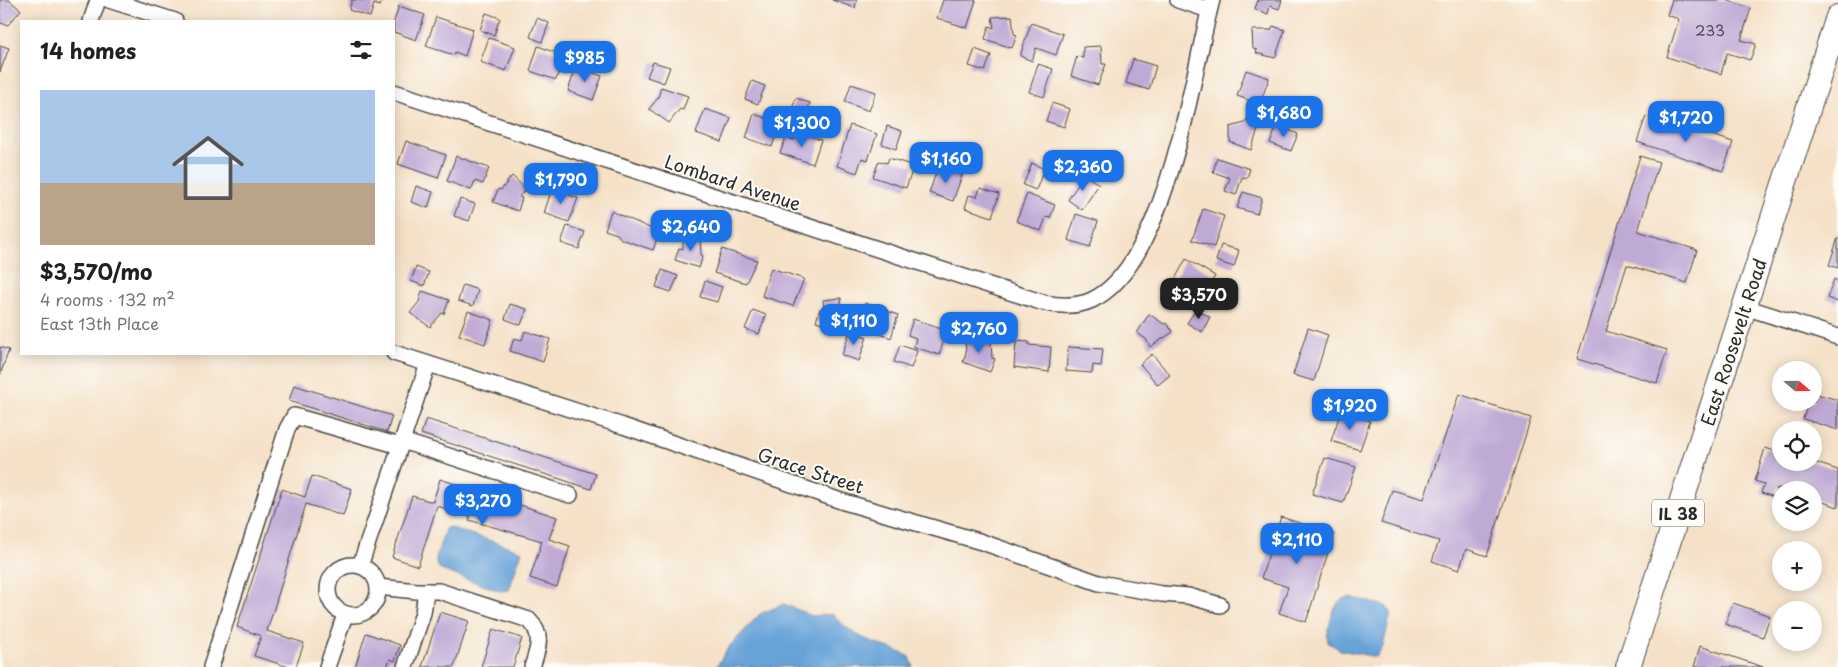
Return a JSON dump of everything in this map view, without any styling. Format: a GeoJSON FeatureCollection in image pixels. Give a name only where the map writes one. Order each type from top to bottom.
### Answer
{"type":"FeatureCollection","features":[{"type":"Feature","properties":{"kind":"main road","name":"East Roosevelt Road"},"geometry":{"type":"LineString","coordinates":[[1628,667],[1838,16]]}},
{"type":"Feature","properties":{"kind":"street"},"geometry":{"type":"LineString","coordinates":[[91,20],[98,0]]}},
{"type":"Feature","properties":{"kind":"street"},"geometry":{"type":"LineString","coordinates":[[109,0],[172,20]]}},
{"type":"Feature","properties":{"kind":"street"},"geometry":{"type":"LineString","coordinates":[[1178,0],[1211,5]]}},
{"type":"Feature","properties":{"kind":"street","name":"Lombard Avenue"},"geometry":{"type":"LineString","coordinates":[[395,92],[1044,303],[1060,306],[1077,305],[1093,300],[1116,281],[1138,250],[1158,208],[1191,101],[1211,5]]}},
{"type":"Feature","properties":{"kind":"street"},"geometry":{"type":"LineString","coordinates":[[1745,307],[1838,337]]}},
{"type":"Feature","properties":{"kind":"street","name":"Grace Street"},"geometry":{"type":"LineString","coordinates":[[395,354],[624,426],[841,500],[982,542],[1099,583],[1162,594],[1188,596],[1220,605]]}},
{"type":"Feature","properties":{"kind":"street"},"geometry":{"type":"LineString","coordinates":[[360,566],[428,364]]}},
{"type":"Feature","properties":{"kind":"street"},"geometry":{"type":"LineString","coordinates":[[211,667],[287,429],[294,416],[401,444],[570,495]]}},
{"type":"Feature","properties":{"kind":"street"},"geometry":{"type":"LineString","coordinates":[[353,565],[360,566],[372,574],[378,587],[376,601],[366,612],[359,615],[345,615],[333,607],[329,600],[328,586],[334,573],[339,569],[353,565]]}},
{"type":"Feature","properties":{"kind":"street"},"geometry":{"type":"LineString","coordinates":[[378,587],[439,591],[529,620],[538,632],[539,639],[532,667]]}},
{"type":"Feature","properties":{"kind":"street"},"geometry":{"type":"LineString","coordinates":[[405,667],[423,613],[426,591]]}},
{"type":"Feature","properties":{"kind":"street"},"geometry":{"type":"LineString","coordinates":[[328,667],[345,615]]}},
{"type":"Feature","properties":{"kind":"water"},"geometry":{"type":"Polygon","coordinates":[[[449,527],[522,551],[509,590],[500,591],[441,570],[436,563],[436,558],[445,529],[449,527]]]}},
{"type":"Feature","properties":{"kind":"water"},"geometry":{"type":"Polygon","coordinates":[[[1350,597],[1386,606],[1391,612],[1383,647],[1376,657],[1340,650],[1328,642],[1327,636],[1333,612],[1339,602],[1350,597]]]}},
{"type":"Feature","properties":{"kind":"water"},"geometry":{"type":"Polygon","coordinates":[[[784,604],[812,616],[833,614],[851,631],[910,657],[913,667],[716,667],[728,648],[760,614],[784,604]]]}},
{"type":"Feature","properties":{"kind":"building"},"geometry":{"type":"Polygon","coordinates":[[[0,0],[9,0],[21,10],[8,25],[0,23],[0,0]]]}},
{"type":"Feature","properties":{"kind":"building"},"geometry":{"type":"Polygon","coordinates":[[[352,0],[382,0],[380,6],[374,4],[370,17],[349,10],[352,0]]]}},
{"type":"Feature","properties":{"kind":"building"},"geometry":{"type":"Polygon","coordinates":[[[832,0],[857,0],[855,8],[832,0]]]}},
{"type":"Feature","properties":{"kind":"building"},"geometry":{"type":"Polygon","coordinates":[[[943,0],[976,0],[967,28],[937,18],[943,0]]]}},
{"type":"Feature","properties":{"kind":"building"},"geometry":{"type":"Polygon","coordinates":[[[1258,0],[1282,0],[1279,9],[1270,6],[1268,14],[1255,9],[1258,0]]]}},
{"type":"Feature","properties":{"kind":"building"},"geometry":{"type":"Polygon","coordinates":[[[1672,0],[1726,0],[1751,8],[1741,40],[1756,44],[1750,60],[1727,53],[1721,74],[1667,57],[1679,19],[1667,15],[1672,0]]]}},
{"type":"Feature","properties":{"kind":"building"},"geometry":{"type":"Polygon","coordinates":[[[399,6],[425,15],[416,40],[395,32],[394,20],[399,6]]]}},
{"type":"Feature","properties":{"kind":"building"},"geometry":{"type":"Polygon","coordinates":[[[486,13],[500,18],[494,35],[480,30],[486,13]]]}},
{"type":"Feature","properties":{"kind":"building"},"geometry":{"type":"Polygon","coordinates":[[[1012,16],[1014,34],[1017,35],[1012,48],[985,39],[989,26],[994,28],[992,17],[1012,16]]]}},
{"type":"Feature","properties":{"kind":"building"},"geometry":{"type":"Polygon","coordinates":[[[436,17],[473,29],[465,56],[455,52],[454,55],[426,46],[436,17]]]}},
{"type":"Feature","properties":{"kind":"building"},"geometry":{"type":"Polygon","coordinates":[[[537,18],[549,23],[542,42],[530,37],[537,18]]]}},
{"type":"Feature","properties":{"kind":"building"},"geometry":{"type":"Polygon","coordinates":[[[1031,23],[1063,34],[1056,55],[1036,48],[1032,61],[1020,56],[1031,23]]]}},
{"type":"Feature","properties":{"kind":"building"},"geometry":{"type":"Polygon","coordinates":[[[1273,26],[1285,30],[1275,58],[1256,53],[1257,50],[1253,49],[1252,30],[1271,30],[1273,26]]]}},
{"type":"Feature","properties":{"kind":"building"},"geometry":{"type":"Polygon","coordinates":[[[489,38],[515,47],[506,71],[480,62],[489,38]]]}},
{"type":"Feature","properties":{"kind":"building"},"geometry":{"type":"Polygon","coordinates":[[[0,45],[9,48],[0,72],[0,45]]]}},
{"type":"Feature","properties":{"kind":"building"},"geometry":{"type":"Polygon","coordinates":[[[538,46],[564,56],[556,80],[530,71],[538,46]]]}},
{"type":"Feature","properties":{"kind":"building"},"geometry":{"type":"Polygon","coordinates":[[[1101,46],[1102,64],[1106,64],[1098,85],[1071,76],[1077,56],[1083,58],[1083,47],[1101,46]]]}},
{"type":"Feature","properties":{"kind":"building"},"geometry":{"type":"Polygon","coordinates":[[[975,49],[991,55],[985,71],[969,66],[975,49]]]}},
{"type":"Feature","properties":{"kind":"building"},"geometry":{"type":"Polygon","coordinates":[[[1133,59],[1156,66],[1149,90],[1126,83],[1133,59]]]}},
{"type":"Feature","properties":{"kind":"building"},"geometry":{"type":"Polygon","coordinates":[[[653,62],[670,67],[664,83],[647,77],[653,62]]]}},
{"type":"Feature","properties":{"kind":"building"},"geometry":{"type":"Polygon","coordinates":[[[1038,64],[1053,69],[1044,97],[1029,92],[1038,64]]]}},
{"type":"Feature","properties":{"kind":"building"},"geometry":{"type":"Polygon","coordinates":[[[576,67],[602,76],[593,100],[568,91],[576,67]]]}},
{"type":"Feature","properties":{"kind":"building"},"geometry":{"type":"Polygon","coordinates":[[[1246,70],[1269,78],[1260,104],[1237,96],[1246,70]]]}},
{"type":"Feature","properties":{"kind":"building"},"geometry":{"type":"Polygon","coordinates":[[[752,81],[765,86],[758,104],[745,99],[752,81]]]}},
{"type":"Feature","properties":{"kind":"building"},"geometry":{"type":"Polygon","coordinates":[[[851,84],[876,92],[869,111],[845,102],[851,84]]]}},
{"type":"Feature","properties":{"kind":"building"},"geometry":{"type":"Polygon","coordinates":[[[661,87],[688,96],[683,110],[680,109],[669,123],[649,109],[658,98],[661,87]]]}},
{"type":"Feature","properties":{"kind":"building"},"geometry":{"type":"Polygon","coordinates":[[[796,98],[810,103],[803,124],[788,119],[796,98]]]}},
{"type":"Feature","properties":{"kind":"building"},"geometry":{"type":"Polygon","coordinates":[[[1286,102],[1301,108],[1296,125],[1280,119],[1286,102]]]}},
{"type":"Feature","properties":{"kind":"building"},"geometry":{"type":"Polygon","coordinates":[[[1052,103],[1070,109],[1064,127],[1046,121],[1052,103]]]}},
{"type":"Feature","properties":{"kind":"building"},"geometry":{"type":"Polygon","coordinates":[[[705,109],[731,118],[722,142],[696,133],[705,109]]]}},
{"type":"Feature","properties":{"kind":"building"},"geometry":{"type":"Polygon","coordinates":[[[754,114],[780,123],[772,147],[746,138],[754,114]]]}},
{"type":"Feature","properties":{"kind":"building"},"geometry":{"type":"Polygon","coordinates":[[[1646,116],[1675,126],[1676,123],[1733,142],[1723,171],[1637,142],[1646,116]]]}},
{"type":"Feature","properties":{"kind":"building"},"geometry":{"type":"Polygon","coordinates":[[[1247,119],[1260,124],[1251,150],[1230,142],[1230,127],[1245,123],[1247,119]]]}},
{"type":"Feature","properties":{"kind":"building"},"geometry":{"type":"Polygon","coordinates":[[[850,125],[877,134],[868,160],[862,158],[857,173],[837,166],[850,125]]]}},
{"type":"Feature","properties":{"kind":"building"},"geometry":{"type":"Polygon","coordinates":[[[887,126],[902,131],[896,149],[882,144],[887,126]]]}},
{"type":"Feature","properties":{"kind":"building"},"geometry":{"type":"Polygon","coordinates":[[[1277,126],[1298,134],[1291,151],[1270,143],[1277,126]]]}},
{"type":"Feature","properties":{"kind":"building"},"geometry":{"type":"Polygon","coordinates":[[[796,132],[821,140],[813,164],[780,153],[786,138],[794,140],[796,132]]]}},
{"type":"Feature","properties":{"kind":"building"},"geometry":{"type":"Polygon","coordinates":[[[406,141],[446,155],[438,178],[398,164],[406,141]]]}},
{"type":"Feature","properties":{"kind":"building"},"geometry":{"type":"Polygon","coordinates":[[[456,156],[489,168],[483,184],[475,181],[471,190],[447,181],[456,156]]]}},
{"type":"Feature","properties":{"kind":"building"},"geometry":{"type":"Polygon","coordinates":[[[1640,156],[1659,162],[1638,231],[1697,250],[1687,283],[1627,265],[1606,331],[1667,350],[1657,383],[1577,359],[1640,156]]]}},
{"type":"Feature","properties":{"kind":"building"},"geometry":{"type":"Polygon","coordinates":[[[889,158],[914,166],[906,188],[873,177],[879,161],[887,163],[889,158]]]}},
{"type":"Feature","properties":{"kind":"building"},"geometry":{"type":"Polygon","coordinates":[[[1217,158],[1250,169],[1247,178],[1242,177],[1236,195],[1225,191],[1230,178],[1213,172],[1217,158]]]}},
{"type":"Feature","properties":{"kind":"building"},"geometry":{"type":"Polygon","coordinates":[[[1032,163],[1044,169],[1036,190],[1023,185],[1032,163]]]}},
{"type":"Feature","properties":{"kind":"building"},"geometry":{"type":"Polygon","coordinates":[[[938,167],[962,175],[953,201],[929,193],[938,167]]]}},
{"type":"Feature","properties":{"kind":"building"},"geometry":{"type":"Polygon","coordinates":[[[1084,175],[1099,184],[1082,210],[1068,200],[1084,175]]]}},
{"type":"Feature","properties":{"kind":"building"},"geometry":{"type":"Polygon","coordinates":[[[512,176],[526,189],[519,197],[522,198],[518,211],[493,202],[498,189],[501,190],[512,176]]]}},
{"type":"Feature","properties":{"kind":"building"},"geometry":{"type":"Polygon","coordinates":[[[416,186],[433,192],[428,208],[411,202],[416,186]]]}},
{"type":"Feature","properties":{"kind":"building"},"geometry":{"type":"Polygon","coordinates":[[[980,188],[999,194],[992,217],[965,208],[969,195],[977,197],[980,188]]]}},
{"type":"Feature","properties":{"kind":"building"},"geometry":{"type":"Polygon","coordinates":[[[552,189],[578,198],[569,222],[544,213],[552,189]]]}},
{"type":"Feature","properties":{"kind":"building"},"geometry":{"type":"Polygon","coordinates":[[[1243,192],[1262,198],[1257,214],[1237,208],[1243,192]]]}},
{"type":"Feature","properties":{"kind":"building"},"geometry":{"type":"Polygon","coordinates":[[[1027,194],[1055,205],[1050,218],[1046,217],[1041,231],[1016,221],[1027,194]]]}},
{"type":"Feature","properties":{"kind":"building"},"geometry":{"type":"Polygon","coordinates":[[[460,199],[475,204],[469,221],[454,216],[460,199]]]}},
{"type":"Feature","properties":{"kind":"building"},"geometry":{"type":"Polygon","coordinates":[[[1203,209],[1224,216],[1214,247],[1192,240],[1203,209]]]}},
{"type":"Feature","properties":{"kind":"building"},"geometry":{"type":"Polygon","coordinates":[[[611,211],[659,232],[653,250],[621,239],[617,234],[605,230],[611,211]]]}},
{"type":"Feature","properties":{"kind":"building"},"geometry":{"type":"Polygon","coordinates":[[[1076,214],[1098,221],[1090,247],[1068,240],[1076,214]]]}},
{"type":"Feature","properties":{"kind":"building"},"geometry":{"type":"Polygon","coordinates":[[[567,226],[585,232],[579,249],[561,243],[567,226]]]}},
{"type":"Feature","properties":{"kind":"building"},"geometry":{"type":"Polygon","coordinates":[[[700,237],[701,255],[703,256],[699,268],[675,260],[679,248],[683,249],[683,238],[700,237]]]}},
{"type":"Feature","properties":{"kind":"building"},"geometry":{"type":"Polygon","coordinates":[[[1838,238],[1838,268],[1829,265],[1838,238]]]}},
{"type":"Feature","properties":{"kind":"building"},"geometry":{"type":"Polygon","coordinates":[[[1221,245],[1239,250],[1234,267],[1216,261],[1221,245]]]}},
{"type":"Feature","properties":{"kind":"building"},"geometry":{"type":"Polygon","coordinates":[[[722,249],[757,260],[746,283],[714,273],[722,249]]]}},
{"type":"Feature","properties":{"kind":"building"},"geometry":{"type":"Polygon","coordinates":[[[1186,259],[1215,276],[1202,299],[1186,290],[1183,295],[1170,288],[1186,259]]]}},
{"type":"Feature","properties":{"kind":"building"},"geometry":{"type":"Polygon","coordinates":[[[416,267],[429,272],[424,286],[411,281],[416,267]]]}},
{"type":"Feature","properties":{"kind":"building"},"geometry":{"type":"Polygon","coordinates":[[[771,268],[804,279],[793,306],[762,296],[771,268]]]}},
{"type":"Feature","properties":{"kind":"building"},"geometry":{"type":"Polygon","coordinates":[[[662,270],[678,276],[671,292],[656,287],[662,270]]]}},
{"type":"Feature","properties":{"kind":"building"},"geometry":{"type":"Polygon","coordinates":[[[1834,279],[1838,281],[1838,302],[1827,298],[1834,279]]]}},
{"type":"Feature","properties":{"kind":"building"},"geometry":{"type":"Polygon","coordinates":[[[705,281],[722,287],[717,302],[700,297],[705,281]]]}},
{"type":"Feature","properties":{"kind":"building"},"geometry":{"type":"Polygon","coordinates":[[[463,285],[478,290],[473,306],[458,301],[463,285]]]}},
{"type":"Feature","properties":{"kind":"building"},"geometry":{"type":"Polygon","coordinates":[[[422,291],[449,300],[444,314],[442,313],[430,327],[410,313],[419,302],[422,291]]]}},
{"type":"Feature","properties":{"kind":"building"},"geometry":{"type":"Polygon","coordinates":[[[841,298],[842,317],[846,318],[842,330],[816,321],[820,309],[824,310],[823,300],[841,298]]]}},
{"type":"Feature","properties":{"kind":"building"},"geometry":{"type":"Polygon","coordinates":[[[865,303],[898,315],[891,338],[866,329],[869,320],[861,318],[865,303]]]}},
{"type":"Feature","properties":{"kind":"building"},"geometry":{"type":"Polygon","coordinates":[[[510,304],[527,309],[521,325],[505,319],[510,304]]]}},
{"type":"Feature","properties":{"kind":"building"},"geometry":{"type":"Polygon","coordinates":[[[1196,309],[1210,317],[1202,332],[1187,323],[1196,309]]]}},
{"type":"Feature","properties":{"kind":"building"},"geometry":{"type":"Polygon","coordinates":[[[753,310],[766,315],[759,334],[745,329],[753,310]]]}},
{"type":"Feature","properties":{"kind":"building"},"geometry":{"type":"Polygon","coordinates":[[[468,311],[493,320],[485,344],[459,335],[468,311]]]}},
{"type":"Feature","properties":{"kind":"building"},"geometry":{"type":"Polygon","coordinates":[[[1149,314],[1164,324],[1166,323],[1173,332],[1150,347],[1146,339],[1137,333],[1149,314]]]}},
{"type":"Feature","properties":{"kind":"building"},"geometry":{"type":"Polygon","coordinates":[[[913,319],[947,331],[939,355],[914,347],[916,338],[908,335],[913,319]]]}},
{"type":"Feature","properties":{"kind":"building"},"geometry":{"type":"Polygon","coordinates":[[[1308,328],[1328,335],[1314,381],[1293,375],[1308,328]]]}},
{"type":"Feature","properties":{"kind":"building"},"geometry":{"type":"Polygon","coordinates":[[[525,331],[550,339],[543,362],[510,351],[514,338],[522,340],[525,331]]]}},
{"type":"Feature","properties":{"kind":"building"},"geometry":{"type":"Polygon","coordinates":[[[850,331],[867,337],[859,361],[842,355],[850,331]]]}},
{"type":"Feature","properties":{"kind":"building"},"geometry":{"type":"Polygon","coordinates":[[[991,340],[992,358],[995,359],[990,372],[963,362],[966,353],[965,341],[991,340]]]}},
{"type":"Feature","properties":{"kind":"building"},"geometry":{"type":"Polygon","coordinates":[[[1016,341],[1029,342],[1029,345],[1051,347],[1049,372],[1014,367],[1016,341]]]}},
{"type":"Feature","properties":{"kind":"building"},"geometry":{"type":"Polygon","coordinates":[[[900,345],[917,351],[911,368],[894,362],[900,345]]]}},
{"type":"Feature","properties":{"kind":"building"},"geometry":{"type":"Polygon","coordinates":[[[0,347],[9,350],[0,375],[0,347]]]}},
{"type":"Feature","properties":{"kind":"building"},"geometry":{"type":"Polygon","coordinates":[[[1068,347],[1103,349],[1101,366],[1093,365],[1092,373],[1066,371],[1068,347]]]}},
{"type":"Feature","properties":{"kind":"building"},"geometry":{"type":"Polygon","coordinates":[[[1152,354],[1170,375],[1158,385],[1140,364],[1152,354]]]}},
{"type":"Feature","properties":{"kind":"building"},"geometry":{"type":"Polygon","coordinates":[[[294,385],[392,416],[387,432],[289,401],[294,385]]]}},
{"type":"Feature","properties":{"kind":"building"},"geometry":{"type":"Polygon","coordinates":[[[1459,394],[1531,418],[1487,556],[1466,549],[1459,570],[1432,561],[1439,541],[1381,523],[1392,490],[1424,499],[1459,394]]]}},
{"type":"Feature","properties":{"kind":"building"},"geometry":{"type":"Polygon","coordinates":[[[1822,395],[1838,400],[1838,430],[1822,425],[1822,421],[1803,419],[1805,411],[1822,411],[1822,395]]]}},
{"type":"Feature","properties":{"kind":"building"},"geometry":{"type":"Polygon","coordinates":[[[1341,411],[1370,421],[1360,450],[1331,441],[1341,411]]]}},
{"type":"Feature","properties":{"kind":"building"},"geometry":{"type":"Polygon","coordinates":[[[426,419],[596,474],[591,489],[421,434],[426,419]]]}},
{"type":"Feature","properties":{"kind":"building"},"geometry":{"type":"Polygon","coordinates":[[[1765,448],[1772,450],[1772,471],[1822,471],[1822,465],[1838,470],[1838,507],[1822,502],[1822,481],[1772,481],[1772,496],[1761,493],[1764,484],[1755,481],[1765,448]]]}},
{"type":"Feature","properties":{"kind":"building"},"geometry":{"type":"Polygon","coordinates":[[[1325,458],[1356,467],[1343,503],[1312,494],[1325,458]]]}},
{"type":"Feature","properties":{"kind":"building"},"geometry":{"type":"Polygon","coordinates":[[[312,476],[352,489],[343,516],[306,504],[267,631],[304,643],[296,667],[289,667],[254,656],[261,636],[237,627],[282,489],[305,497],[312,476]]]}},
{"type":"Feature","properties":{"kind":"building"},"geometry":{"type":"Polygon","coordinates":[[[440,479],[557,517],[549,539],[570,546],[557,587],[530,578],[542,541],[469,520],[471,517],[437,506],[418,566],[392,557],[412,496],[433,502],[440,479]]]}},
{"type":"Feature","properties":{"kind":"building"},"geometry":{"type":"Polygon","coordinates":[[[1281,517],[1334,534],[1306,622],[1279,613],[1288,587],[1261,578],[1281,517]]]}},
{"type":"Feature","properties":{"kind":"building"},"geometry":{"type":"Polygon","coordinates":[[[1733,603],[1770,616],[1763,637],[1725,624],[1733,603]]]}},
{"type":"Feature","properties":{"kind":"building"},"geometry":{"type":"Polygon","coordinates":[[[440,612],[469,621],[454,667],[422,667],[440,612]]]}},
{"type":"Feature","properties":{"kind":"building"},"geometry":{"type":"Polygon","coordinates":[[[493,629],[522,638],[513,667],[481,667],[493,629]]]}},
{"type":"Feature","properties":{"kind":"building"},"geometry":{"type":"Polygon","coordinates":[[[366,633],[400,645],[395,661],[390,659],[387,667],[355,667],[366,633]]]}},
{"type":"Feature","properties":{"kind":"building"},"geometry":{"type":"Polygon","coordinates":[[[1700,646],[1763,667],[1694,667],[1700,646]]]}}]}
